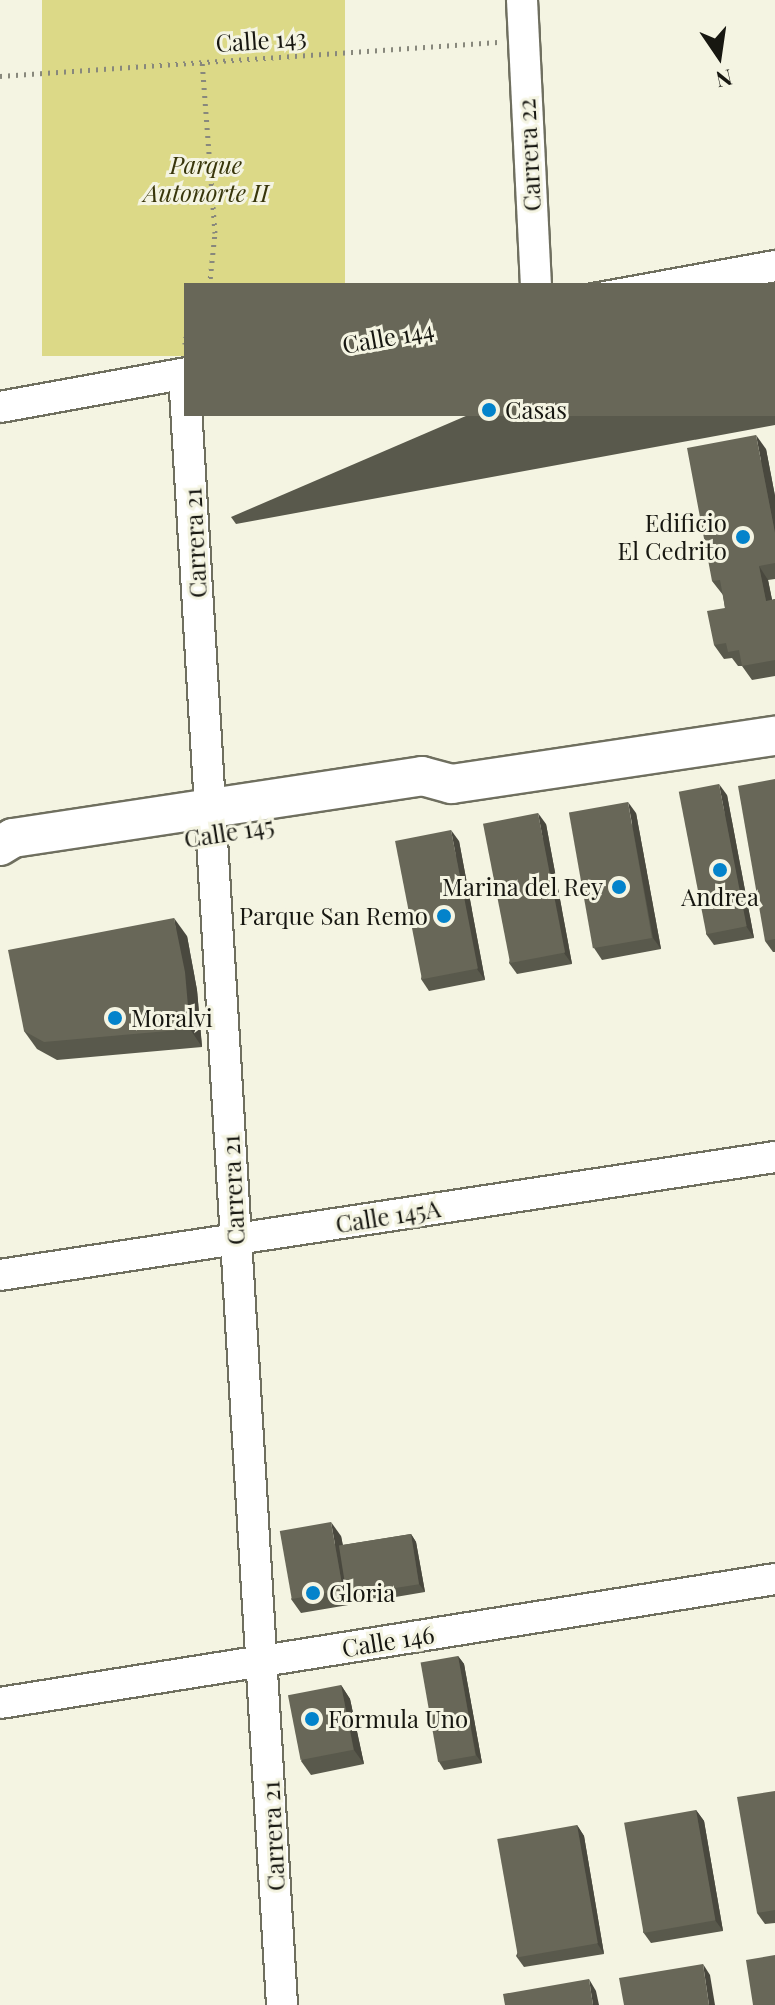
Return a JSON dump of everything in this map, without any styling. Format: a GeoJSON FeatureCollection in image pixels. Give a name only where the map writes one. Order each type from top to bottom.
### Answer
{"type":"FeatureCollection","features":[{"type":"Feature","properties":{"kind":"street","name":"Carrera 22"},"geometry":{"type":"LineString","coordinates":[[522,0],[537,310]]}},
{"type":"Feature","properties":{"kind":"street","name":"Calle 144"},"geometry":{"type":"LineString","coordinates":[[0,407],[775,266]]}},
{"type":"Feature","properties":{"kind":"street","name":"Carrera 21"},"geometry":{"type":"LineString","coordinates":[[184,374],[282,2005]]}},
{"type":"Feature","properties":{"kind":"street","name":"Calle 145"},"geometry":{"type":"LineString","coordinates":[[0,860],[19,863],[422,776],[452,784],[775,736]]}},
{"type":"Feature","properties":{"kind":"street","name":"Calle 145"},"geometry":{"type":"LineString","coordinates":[[0,846],[13,838],[212,822]]}},
{"type":"Feature","properties":{"kind":"street","name":"Calle 145A"},"geometry":{"type":"LineString","coordinates":[[0,1275],[775,1157]]}},
{"type":"Feature","properties":{"kind":"street","name":"Calle 146"},"geometry":{"type":"LineString","coordinates":[[0,1703],[775,1579]]}},
{"type":"Feature","properties":{"kind":"path","name":"Calle 143"},"geometry":{"type":"LineString","coordinates":[[0,76],[524,40]]}},
{"type":"Feature","properties":{"kind":"path"},"geometry":{"type":"LineString","coordinates":[[184,374],[185,339],[207,310],[215,233],[202,62]]}},
{"type":"Feature","properties":{"kind":"green space","name":"Parque Autonorte II"},"geometry":{"type":"Polygon","coordinates":[[[42,0],[345,0],[345,356],[42,356],[42,0]]]}},
{"type":"Feature","properties":{"kind":"building"},"geometry":{"type":"Polygon","coordinates":[[[184,283],[775,283],[775,416],[184,416],[184,283]]]}},
{"type":"Feature","properties":{"kind":"building","name":"Edificio El Cedrito"},"geometry":{"type":"Polygon","coordinates":[[[756,435],[775,533],[775,563],[759,566],[766,601],[775,599],[775,660],[742,666],[739,650],[728,652],[726,643],[714,645],[707,611],[725,608],[720,580],[712,581],[687,448],[756,435]]]}},
{"type":"Feature","properties":{"kind":"building"},"geometry":{"type":"Polygon","coordinates":[[[775,779],[775,939],[765,941],[738,786],[775,779]]]}},
{"type":"Feature","properties":{"kind":"building","name":"Andrea"},"geometry":{"type":"Polygon","coordinates":[[[719,784],[747,926],[706,934],[679,792],[719,784]]]}},
{"type":"Feature","properties":{"kind":"building","name":"Marina del Rey"},"geometry":{"type":"Polygon","coordinates":[[[628,802],[652,938],[593,948],[569,812],[628,802]]]}},
{"type":"Feature","properties":{"kind":"building"},"geometry":{"type":"Polygon","coordinates":[[[538,813],[565,952],[510,963],[483,824],[538,813]]]}},
{"type":"Feature","properties":{"kind":"building","name":"Parque San Remo"},"geometry":{"type":"Polygon","coordinates":[[[451,830],[478,968],[422,979],[395,841],[451,830]]]}},
{"type":"Feature","properties":{"kind":"building","name":"Moralvi"},"geometry":{"type":"Polygon","coordinates":[[[174,918],[185,972],[190,1029],[44,1042],[24,1031],[8,950],[174,918]]]}},
{"type":"Feature","properties":{"kind":"building"},"geometry":{"type":"Polygon","coordinates":[[[331,1522],[343,1590],[292,1599],[280,1531],[331,1522]]]}},
{"type":"Feature","properties":{"kind":"building"},"geometry":{"type":"Polygon","coordinates":[[[411,1534],[419,1584],[347,1596],[339,1545],[411,1534]]]}},
{"type":"Feature","properties":{"kind":"building"},"geometry":{"type":"Polygon","coordinates":[[[458,1656],[476,1755],[438,1762],[421,1663],[458,1656]]]}},
{"type":"Feature","properties":{"kind":"building"},"geometry":{"type":"Polygon","coordinates":[[[341,1685],[354,1750],[301,1760],[288,1695],[341,1685]]]}},
{"type":"Feature","properties":{"kind":"building"},"geometry":{"type":"Polygon","coordinates":[[[775,1791],[775,1910],[757,1913],[737,1797],[775,1791]]]}},
{"type":"Feature","properties":{"kind":"building"},"geometry":{"type":"Polygon","coordinates":[[[696,1810],[715,1920],[644,1933],[624,1823],[696,1810]]]}},
{"type":"Feature","properties":{"kind":"building"},"geometry":{"type":"Polygon","coordinates":[[[577,1825],[598,1943],[518,1957],[497,1839],[577,1825]]]}},
{"type":"Feature","properties":{"kind":"building"},"geometry":{"type":"Polygon","coordinates":[[[775,1955],[775,2005],[753,2005],[746,1960],[775,1955]]]}},
{"type":"Feature","properties":{"kind":"building"},"geometry":{"type":"Polygon","coordinates":[[[703,1964],[709,2005],[624,2005],[619,1978],[703,1964]]]}},
{"type":"Feature","properties":{"kind":"building"},"geometry":{"type":"Polygon","coordinates":[[[589,1979],[593,2005],[505,2005],[503,1994],[589,1979]]]}},
{"type":"Feature","properties":{"kind":"place","name":"Casas"},"geometry":{"type":"Point","coordinates":[489,410]}},
{"type":"Feature","properties":{"kind":"place","name":"Edificio El Cedrito"},"geometry":{"type":"Point","coordinates":[743,537]}},
{"type":"Feature","properties":{"kind":"place","name":"Andrea"},"geometry":{"type":"Point","coordinates":[720,870]}},
{"type":"Feature","properties":{"kind":"place","name":"Marina del Rey"},"geometry":{"type":"Point","coordinates":[619,887]}},
{"type":"Feature","properties":{"kind":"place","name":"Parque San Remo"},"geometry":{"type":"Point","coordinates":[444,916]}},
{"type":"Feature","properties":{"kind":"place","name":"Moralvi"},"geometry":{"type":"Point","coordinates":[115,1018]}},
{"type":"Feature","properties":{"kind":"place","name":"Gloria"},"geometry":{"type":"Point","coordinates":[313,1593]}},
{"type":"Feature","properties":{"kind":"place","name":"Formula Uno"},"geometry":{"type":"Point","coordinates":[312,1719]}}]}
